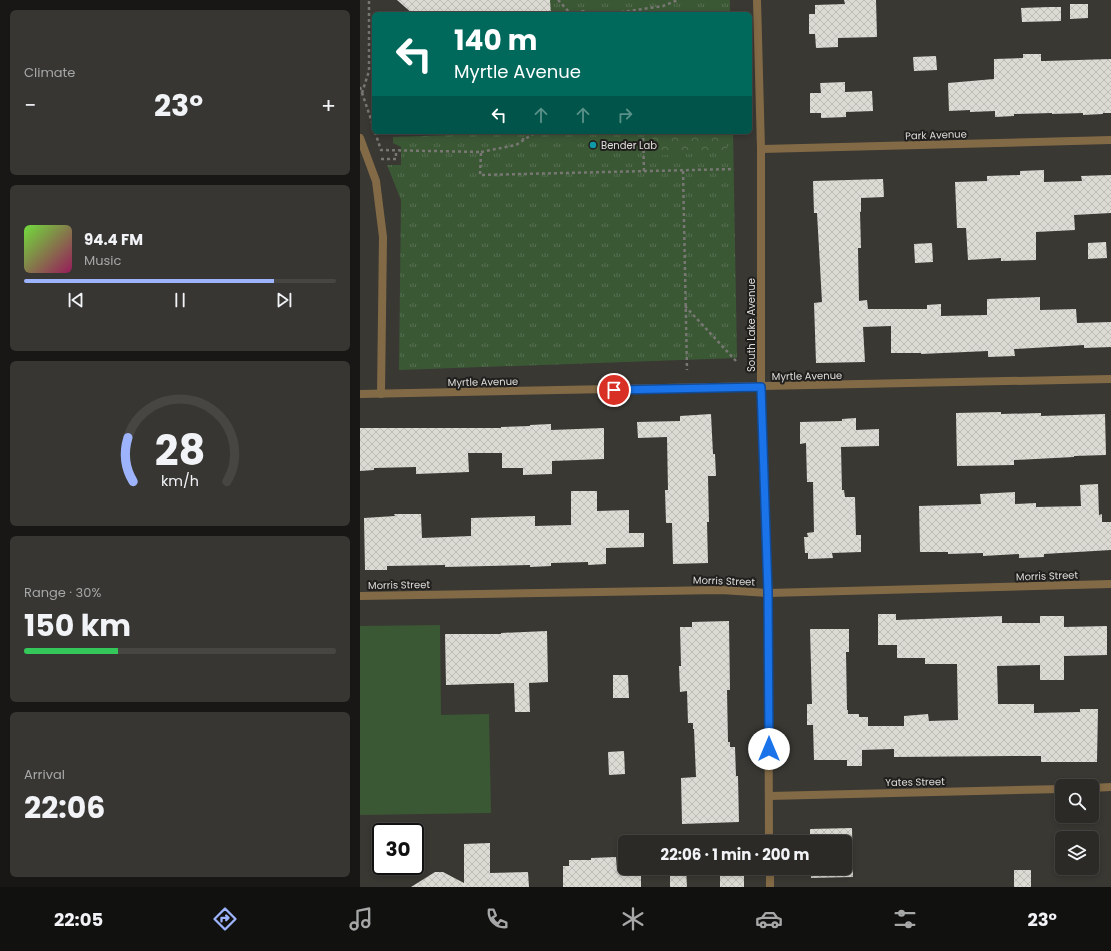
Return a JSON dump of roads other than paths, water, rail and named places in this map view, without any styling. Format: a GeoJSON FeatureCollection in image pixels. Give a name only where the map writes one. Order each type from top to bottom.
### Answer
{"type":"FeatureCollection","features":[{"type":"Feature","properties":{"kind":"street","name":"South Lake Avenue"},"geometry":{"type":"LineString","coordinates":[[757,0],[761,149],[761,387],[768,593],[769,835]]}},
{"type":"Feature","properties":{"kind":"street"},"geometry":{"type":"LineString","coordinates":[[360,138],[376,181],[383,236],[380,394]]}},
{"type":"Feature","properties":{"kind":"street","name":"Park Avenue"},"geometry":{"type":"LineString","coordinates":[[761,149],[1111,140]]}},
{"type":"Feature","properties":{"kind":"street","name":"Myrtle Avenue"},"geometry":{"type":"LineString","coordinates":[[360,394],[1111,379]]}},
{"type":"Feature","properties":{"kind":"street","name":"Morris Street"},"geometry":{"type":"LineString","coordinates":[[360,596],[721,590],[768,593],[1111,584]]}},
{"type":"Feature","properties":{"kind":"street"},"geometry":{"type":"LineString","coordinates":[[1099,788],[1111,787]]}},
{"type":"Feature","properties":{"kind":"street","name":"Yates Street"},"geometry":{"type":"LineString","coordinates":[[769,796],[1055,789]]}},
{"type":"Feature","properties":{"kind":"street"},"geometry":{"type":"LineString","coordinates":[[770,875],[770,887]]}},
{"type":"Feature","properties":{"kind":"place","name":"Bender Lab"},"geometry":{"type":"Point","coordinates":[593,145]}}]}
